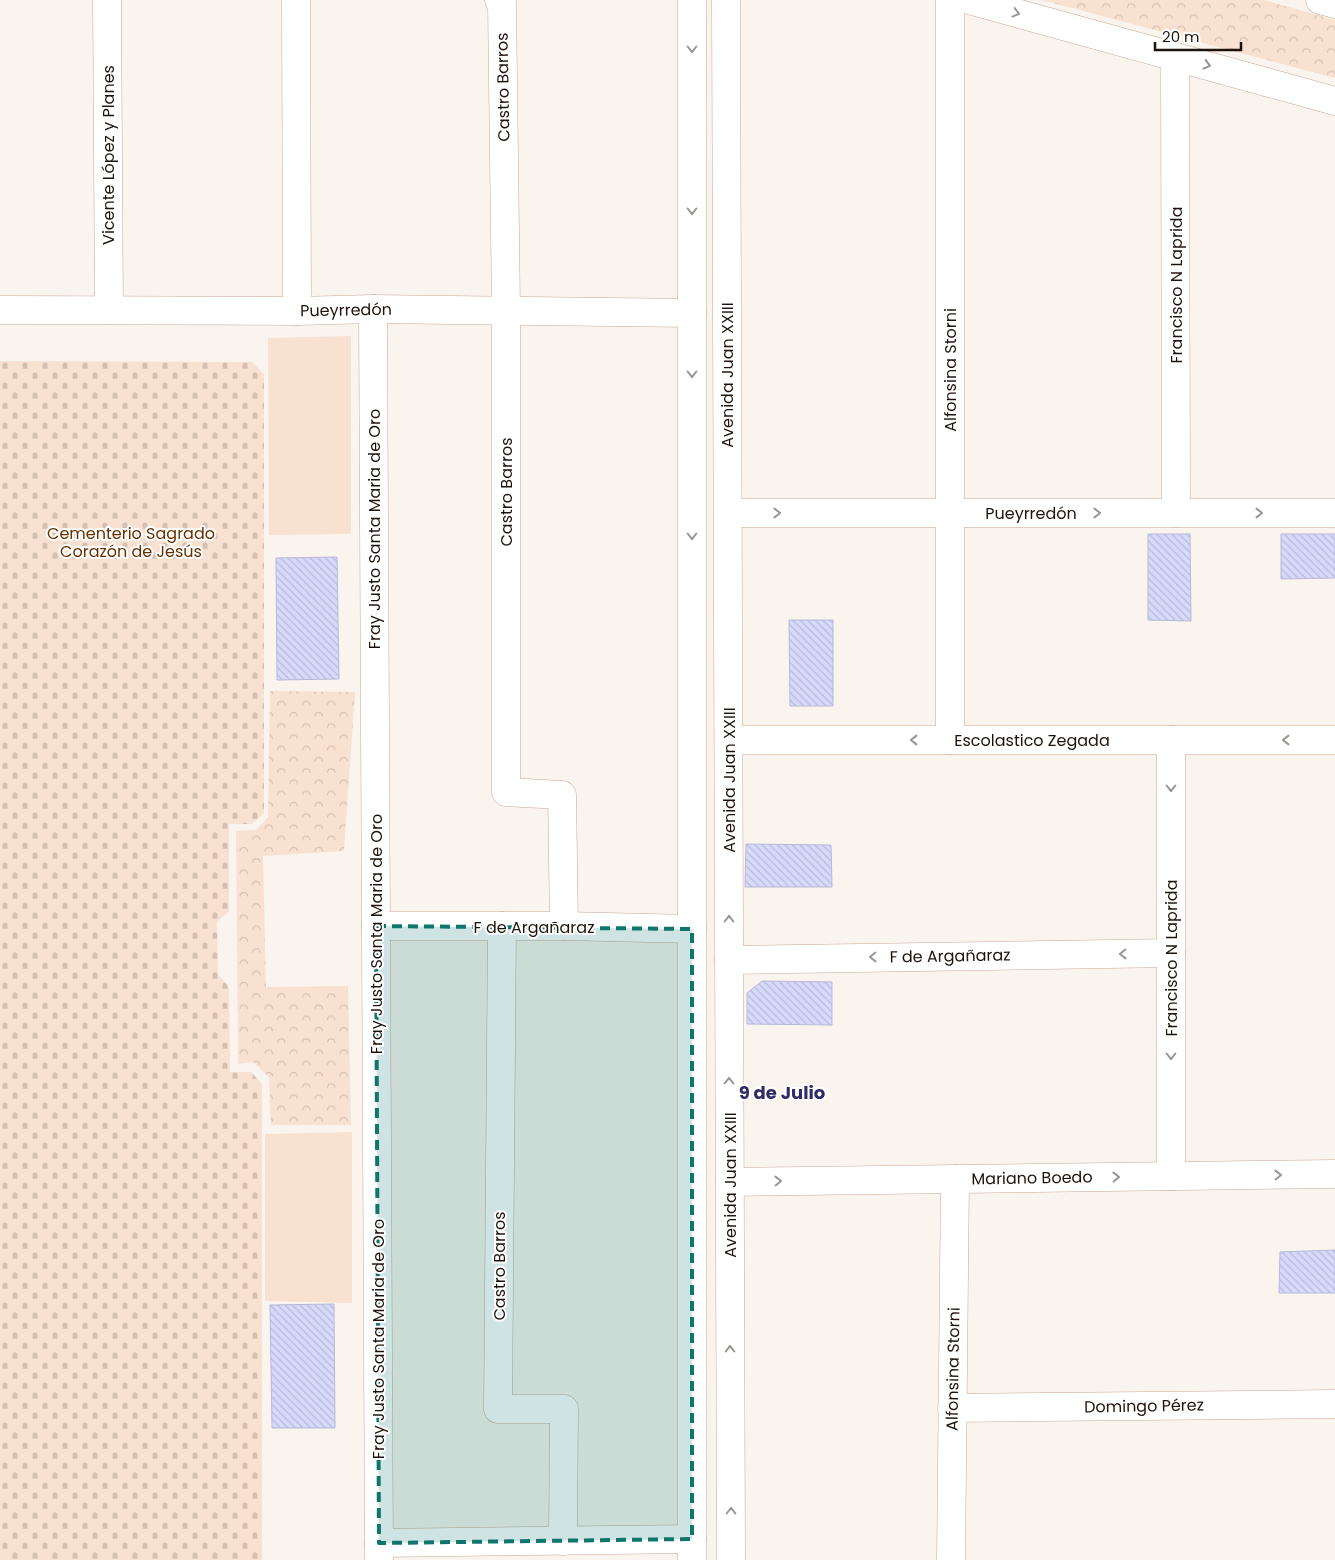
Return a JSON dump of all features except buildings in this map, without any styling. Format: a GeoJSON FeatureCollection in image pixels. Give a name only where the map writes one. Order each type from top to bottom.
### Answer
{"type":"FeatureCollection","features":[{"type":"Feature","properties":{"kind":"street","name":"Vicente López y Planes"},"geometry":{"type":"LineString","coordinates":[[107,0],[109,310]]}},
{"type":"Feature","properties":{"kind":"street"},"geometry":{"type":"LineString","coordinates":[[296,0],[297,311]]}},
{"type":"Feature","properties":{"kind":"street"},"geometry":{"type":"LineString","coordinates":[[379,1551],[496,1551],[564,1541],[692,1549],[692,0]]}},
{"type":"Feature","properties":{"kind":"street","name":"Avenida Juan XXIII"},"geometry":{"type":"LineString","coordinates":[[726,0],[731,1560]]}},
{"type":"Feature","properties":{"kind":"street","name":"Alfonsina Storni"},"geometry":{"type":"LineString","coordinates":[[950,0],[950,740]]}},
{"type":"Feature","properties":{"kind":"street"},"geometry":{"type":"LineString","coordinates":[[969,0],[1335,100]]}},
{"type":"Feature","properties":{"kind":"street"},"geometry":{"type":"LineString","coordinates":[[1320,0],[1335,4]]}},
{"type":"Feature","properties":{"kind":"street","name":"Castro Barros"},"geometry":{"type":"LineString","coordinates":[[501,2],[506,310],[506,792],[562,794],[564,926]]}},
{"type":"Feature","properties":{"kind":"street","name":"Francisco N Laprida"},"geometry":{"type":"LineString","coordinates":[[1175,56],[1176,513]]}},
{"type":"Feature","properties":{"kind":"street","name":"Pueyrredón"},"geometry":{"type":"LineString","coordinates":[[0,310],[297,311],[373,309],[692,314]]}},
{"type":"Feature","properties":{"kind":"street","name":"Fray Justo Santa Maria de Oro"},"geometry":{"type":"LineString","coordinates":[[373,309],[379,1551]]}},
{"type":"Feature","properties":{"kind":"street","name":"Pueyrredón"},"geometry":{"type":"LineString","coordinates":[[728,513],[1335,513]]}},
{"type":"Feature","properties":{"kind":"street","name":"Escolastico Zegada"},"geometry":{"type":"LineString","coordinates":[[729,740],[1335,740]]}},
{"type":"Feature","properties":{"kind":"street","name":"Francisco N Laprida"},"geometry":{"type":"LineString","coordinates":[[1171,740],[1171,1176]]}},
{"type":"Feature","properties":{"kind":"street","name":"F de Argañaraz"},"geometry":{"type":"LineString","coordinates":[[376,926],[564,926],[692,929]]}},
{"type":"Feature","properties":{"kind":"street","name":"Castro Barros"},"geometry":{"type":"LineString","coordinates":[[502,926],[498,1409],[564,1409],[564,1541]]}},
{"type":"Feature","properties":{"kind":"street","name":"F de Argañaraz"},"geometry":{"type":"LineString","coordinates":[[729,960],[1171,953]]}},
{"type":"Feature","properties":{"kind":"street","name":"Mariano Boedo"},"geometry":{"type":"LineString","coordinates":[[730,1182],[1335,1174]]}},
{"type":"Feature","properties":{"kind":"street","name":"Alfonsina Storni"},"geometry":{"type":"LineString","coordinates":[[951,1560],[955,1179]]}},
{"type":"Feature","properties":{"kind":"street","name":"Domingo Pérez"},"geometry":{"type":"LineString","coordinates":[[952,1408],[1335,1404]]}},
{"type":"Feature","properties":{"kind":"highlighted area"},"geometry":{"type":"Polygon","coordinates":[[[376,926],[692,929],[692,1539],[379,1543],[376,926]]]}},
{"type":"Feature","properties":{"kind":"green space"},"geometry":{"type":"Polygon","coordinates":[[[1042,0],[1264,0],[1335,20],[1335,78],[1042,0]]]}},
{"type":"Feature","properties":{"kind":"green space"},"geometry":{"type":"Polygon","coordinates":[[[351,336],[351,534],[269,535],[268,338],[351,336]]]}},
{"type":"Feature","properties":{"kind":"green space","name":"Cementerio Sagrado Corazón de Jesús"},"geometry":{"type":"Polygon","coordinates":[[[0,361],[252,362],[264,374],[264,813],[252,824],[229,824],[229,911],[217,922],[218,974],[229,987],[230,1072],[251,1072],[262,1084],[262,1560],[0,1560],[0,361]]]}},
{"type":"Feature","properties":{"kind":"green space"},"geometry":{"type":"Polygon","coordinates":[[[270,691],[355,692],[344,851],[263,856],[266,987],[348,986],[351,1125],[271,1125],[269,1077],[253,1062],[238,1064],[236,831],[256,830],[268,817],[270,691]]]}},
{"type":"Feature","properties":{"kind":"green space"},"geometry":{"type":"Polygon","coordinates":[[[352,1132],[352,1303],[265,1301],[265,1134],[352,1132]]]}},
{"type":"Feature","properties":{"kind":"district","name":"9 de Julio"},"geometry":{"type":"Point","coordinates":[782,1092]}}]}
